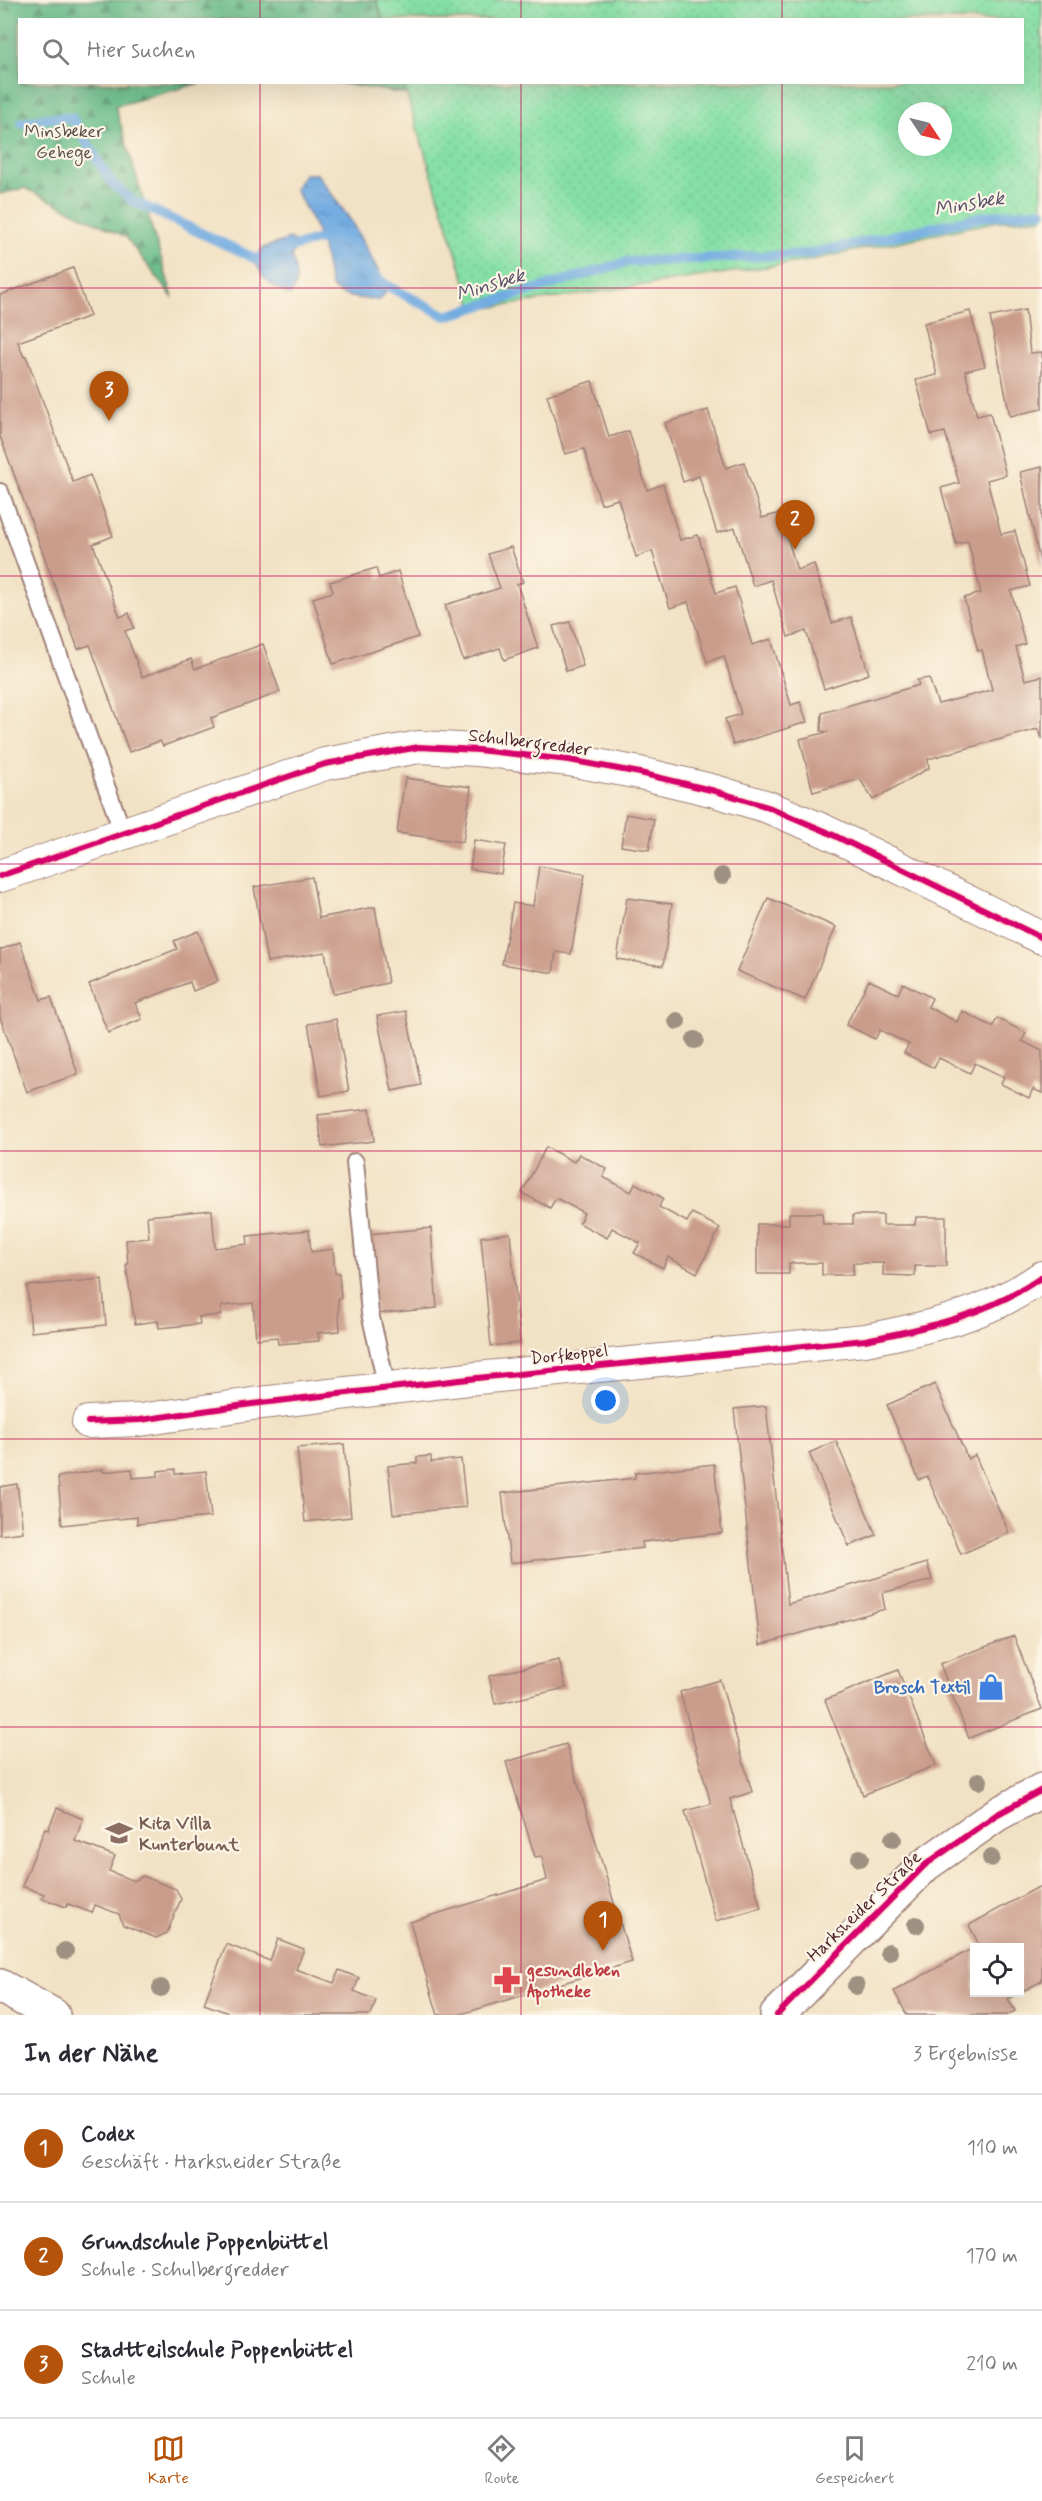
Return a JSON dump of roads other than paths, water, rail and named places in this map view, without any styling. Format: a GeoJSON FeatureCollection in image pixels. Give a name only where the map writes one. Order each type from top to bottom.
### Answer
{"type":"FeatureCollection","features":[{"type":"Feature","properties":{"kind":"main road","name":"Harksheider Straße"},"geometry":{"type":"LineString","coordinates":[[777,2015],[925,1865],[996,1815],[1042,1790]]}},
{"type":"Feature","properties":{"kind":"main road"},"geometry":{"type":"LineString","coordinates":[[0,1986],[53,2015]]}},
{"type":"Feature","properties":{"kind":"street","name":"Schulbergredder"},"geometry":{"type":"LineString","coordinates":[[0,876],[325,764],[375,753],[419,747],[478,750],[569,760],[640,773],[715,791],[768,807],[825,831],[1042,938]]}},
{"type":"Feature","properties":{"kind":"street","name":"Dorfkoppel"},"geometry":{"type":"LineString","coordinates":[[88,1422],[175,1416],[252,1404],[387,1388],[865,1340],[920,1330],[985,1309],[1042,1277]]}},
{"type":"Feature","properties":{"kind":"lane"},"geometry":{"type":"LineString","coordinates":[[0,492],[123,833]]}},
{"type":"Feature","properties":{"kind":"lane"},"geometry":{"type":"LineString","coordinates":[[355,1162],[370,1313],[387,1388]]}},
{"type":"Feature","properties":{"kind":"water"},"geometry":{"type":"Polygon","coordinates":[[[304,174],[317,174],[351,221],[386,285],[385,294],[379,300],[346,296],[332,287],[318,234],[295,189],[304,174]]]}},
{"type":"Feature","properties":{"kind":"water"},"geometry":{"type":"Polygon","coordinates":[[[290,239],[299,245],[291,256],[296,281],[290,296],[263,277],[256,259],[263,248],[290,239]]]}},
{"type":"Feature","properties":{"kind":"waterway","name":"Minsbek"},"geometry":{"type":"LineString","coordinates":[[22,123],[48,118],[72,118],[111,182],[133,201],[256,259],[269,254]]}},
{"type":"Feature","properties":{"kind":"waterway","name":"Minsbek"},"geometry":{"type":"LineString","coordinates":[[375,276],[386,285],[446,316],[627,262],[808,254],[986,216],[1042,211]]}},
{"type":"Feature","properties":{"kind":"waterway","name":"Minsbek"},"geometry":{"type":"LineString","coordinates":[[286,249],[320,239],[331,245]]}},
{"type":"Feature","properties":{"kind":"place","name":"Stadtteilschule Poppenbüttel"},"geometry":{"type":"Point","coordinates":[109,421]}},
{"type":"Feature","properties":{"kind":"place","name":"Grundschule Poppenbüttel"},"geometry":{"type":"Point","coordinates":[795,550]}},
{"type":"Feature","properties":{"kind":"place","name":"Brosch Textil"},"geometry":{"type":"Point","coordinates":[991,1687]}},
{"type":"Feature","properties":{"kind":"place","name":"Kita Villa Kunterbunt"},"geometry":{"type":"Point","coordinates":[119,1833]}},
{"type":"Feature","properties":{"kind":"place","name":"Codex"},"geometry":{"type":"Point","coordinates":[603,1951]}},
{"type":"Feature","properties":{"kind":"place","name":"gesundleben Apotheke"},"geometry":{"type":"Point","coordinates":[507,1980]}},
{"type":"Feature","properties":{"kind":"park label","name":"Minsbeker Gehege"},"geometry":{"type":"Point","coordinates":[64,141]}}]}
